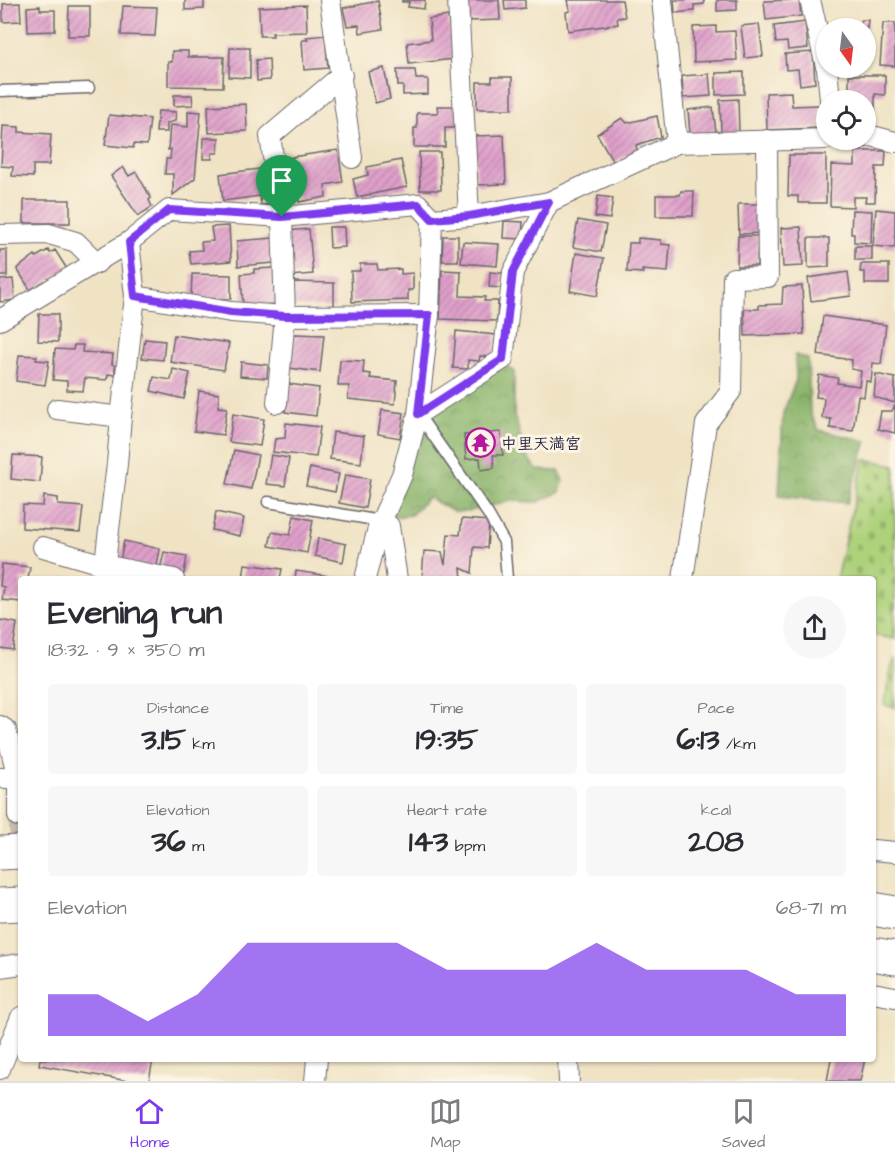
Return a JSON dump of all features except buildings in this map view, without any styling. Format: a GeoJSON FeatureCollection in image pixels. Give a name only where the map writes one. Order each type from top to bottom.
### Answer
{"type":"FeatureCollection","features":[{"type":"Feature","properties":{"kind":"highway"},"geometry":{"type":"LineString","coordinates":[[0,853],[18,852]]}},
{"type":"Feature","properties":{"kind":"highway"},"geometry":{"type":"LineString","coordinates":[[0,905],[18,904]]}},
{"type":"Feature","properties":{"kind":"highway"},"geometry":{"type":"LineString","coordinates":[[876,910],[895,913]]}},
{"type":"Feature","properties":{"kind":"highway"},"geometry":{"type":"LineString","coordinates":[[876,955],[895,958]]}},
{"type":"Feature","properties":{"kind":"street"},"geometry":{"type":"LineString","coordinates":[[330,0],[352,158]]}},
{"type":"Feature","properties":{"kind":"street"},"geometry":{"type":"LineString","coordinates":[[458,0],[469,216]]}},
{"type":"Feature","properties":{"kind":"street"},"geometry":{"type":"LineString","coordinates":[[662,0],[677,143]]}},
{"type":"Feature","properties":{"kind":"street"},"geometry":{"type":"LineString","coordinates":[[810,0],[816,24]]}},
{"type":"Feature","properties":{"kind":"street"},"geometry":{"type":"LineString","coordinates":[[277,403],[285,316],[282,217],[270,136],[342,75]]}},
{"type":"Feature","properties":{"kind":"street"},"geometry":{"type":"LineString","coordinates":[[432,219],[469,216],[549,202],[677,143],[816,139]]}},
{"type":"Feature","properties":{"kind":"street"},"geometry":{"type":"LineString","coordinates":[[876,139],[895,142]]}},
{"type":"Feature","properties":{"kind":"street"},"geometry":{"type":"LineString","coordinates":[[683,576],[706,424],[731,391],[734,278],[768,277],[766,140]]}},
{"type":"Feature","properties":{"kind":"street"},"geometry":{"type":"LineString","coordinates":[[418,414],[503,359],[513,272],[549,202]]}},
{"type":"Feature","properties":{"kind":"street"},"geometry":{"type":"LineString","coordinates":[[0,320],[97,263],[129,242],[169,210],[282,217],[418,204],[432,219],[429,315],[418,414],[402,475],[381,521],[366,576]]}},
{"type":"Feature","properties":{"kind":"street"},"geometry":{"type":"LineString","coordinates":[[0,235],[49,234],[76,242],[97,263]]}},
{"type":"Feature","properties":{"kind":"street"},"geometry":{"type":"LineString","coordinates":[[103,572],[135,296],[129,242]]}},
{"type":"Feature","properties":{"kind":"street"},"geometry":{"type":"LineString","coordinates":[[135,296],[231,312],[285,316],[429,315]]}},
{"type":"Feature","properties":{"kind":"street"},"geometry":{"type":"LineString","coordinates":[[57,409],[121,417]]}},
{"type":"Feature","properties":{"kind":"street"},"geometry":{"type":"LineString","coordinates":[[381,521],[389,525],[397,576]]}},
{"type":"Feature","properties":{"kind":"street"},"geometry":{"type":"LineString","coordinates":[[44,547],[103,572],[144,576]]}},
{"type":"Feature","properties":{"kind":"street"},"geometry":{"type":"LineString","coordinates":[[0,726],[6,729],[18,816]]}},
{"type":"Feature","properties":{"kind":"street"},"geometry":{"type":"LineString","coordinates":[[876,850],[895,852]]}},
{"type":"Feature","properties":{"kind":"street"},"geometry":{"type":"LineString","coordinates":[[0,967],[18,964]]}},
{"type":"Feature","properties":{"kind":"street"},"geometry":{"type":"LineString","coordinates":[[876,994],[895,997]]}},
{"type":"Feature","properties":{"kind":"street"},"geometry":{"type":"LineString","coordinates":[[0,1069],[18,1024]]}},
{"type":"Feature","properties":{"kind":"street"},"geometry":{"type":"LineString","coordinates":[[315,1081],[317,1062]]}},
{"type":"Feature","properties":{"kind":"street"},"geometry":{"type":"LineString","coordinates":[[567,1062],[569,1081]]}},
{"type":"Feature","properties":{"kind":"lane"},"geometry":{"type":"LineString","coordinates":[[0,91],[89,88]]}},
{"type":"Feature","properties":{"kind":"lane"},"geometry":{"type":"LineString","coordinates":[[418,414],[488,514],[504,542],[507,576]]}},
{"type":"Feature","properties":{"kind":"lane"},"geometry":{"type":"LineString","coordinates":[[268,502],[381,521]]}},
{"type":"Feature","properties":{"kind":"lane"},"geometry":{"type":"LineString","coordinates":[[0,917],[18,914]]}},
{"type":"Feature","properties":{"kind":"green space"},"geometry":{"type":"Polygon","coordinates":[[[795,355],[808,359],[810,413],[819,430],[867,441],[847,503],[779,496],[783,413],[796,380],[795,355]]]}},
{"type":"Feature","properties":{"kind":"green space"},"geometry":{"type":"Polygon","coordinates":[[[499,362],[514,371],[514,415],[527,457],[537,470],[559,471],[563,481],[560,492],[538,502],[511,501],[469,511],[454,512],[428,497],[411,515],[392,517],[422,417],[499,362]]]}},
{"type":"Feature","properties":{"kind":"green space"},"geometry":{"type":"Polygon","coordinates":[[[864,459],[895,465],[895,639],[876,636],[876,576],[837,576],[864,459]]]}},
{"type":"Feature","properties":{"kind":"green space"},"geometry":{"type":"Polygon","coordinates":[[[895,658],[895,708],[884,705],[895,658]]]}},
{"type":"Feature","properties":{"kind":"place","name":"中里天満宮"},"geometry":{"type":"Point","coordinates":[480,443]}},
{"type":"Feature","properties":{"kind":"route"},"geometry":{"type":"LineString","coordinates":[[549,202],[513,272],[503,359],[418,414],[429,315],[285,316],[231,312],[135,296],[129,242],[169,210],[282,217],[418,204],[432,219],[469,216],[549,202]]}}]}
